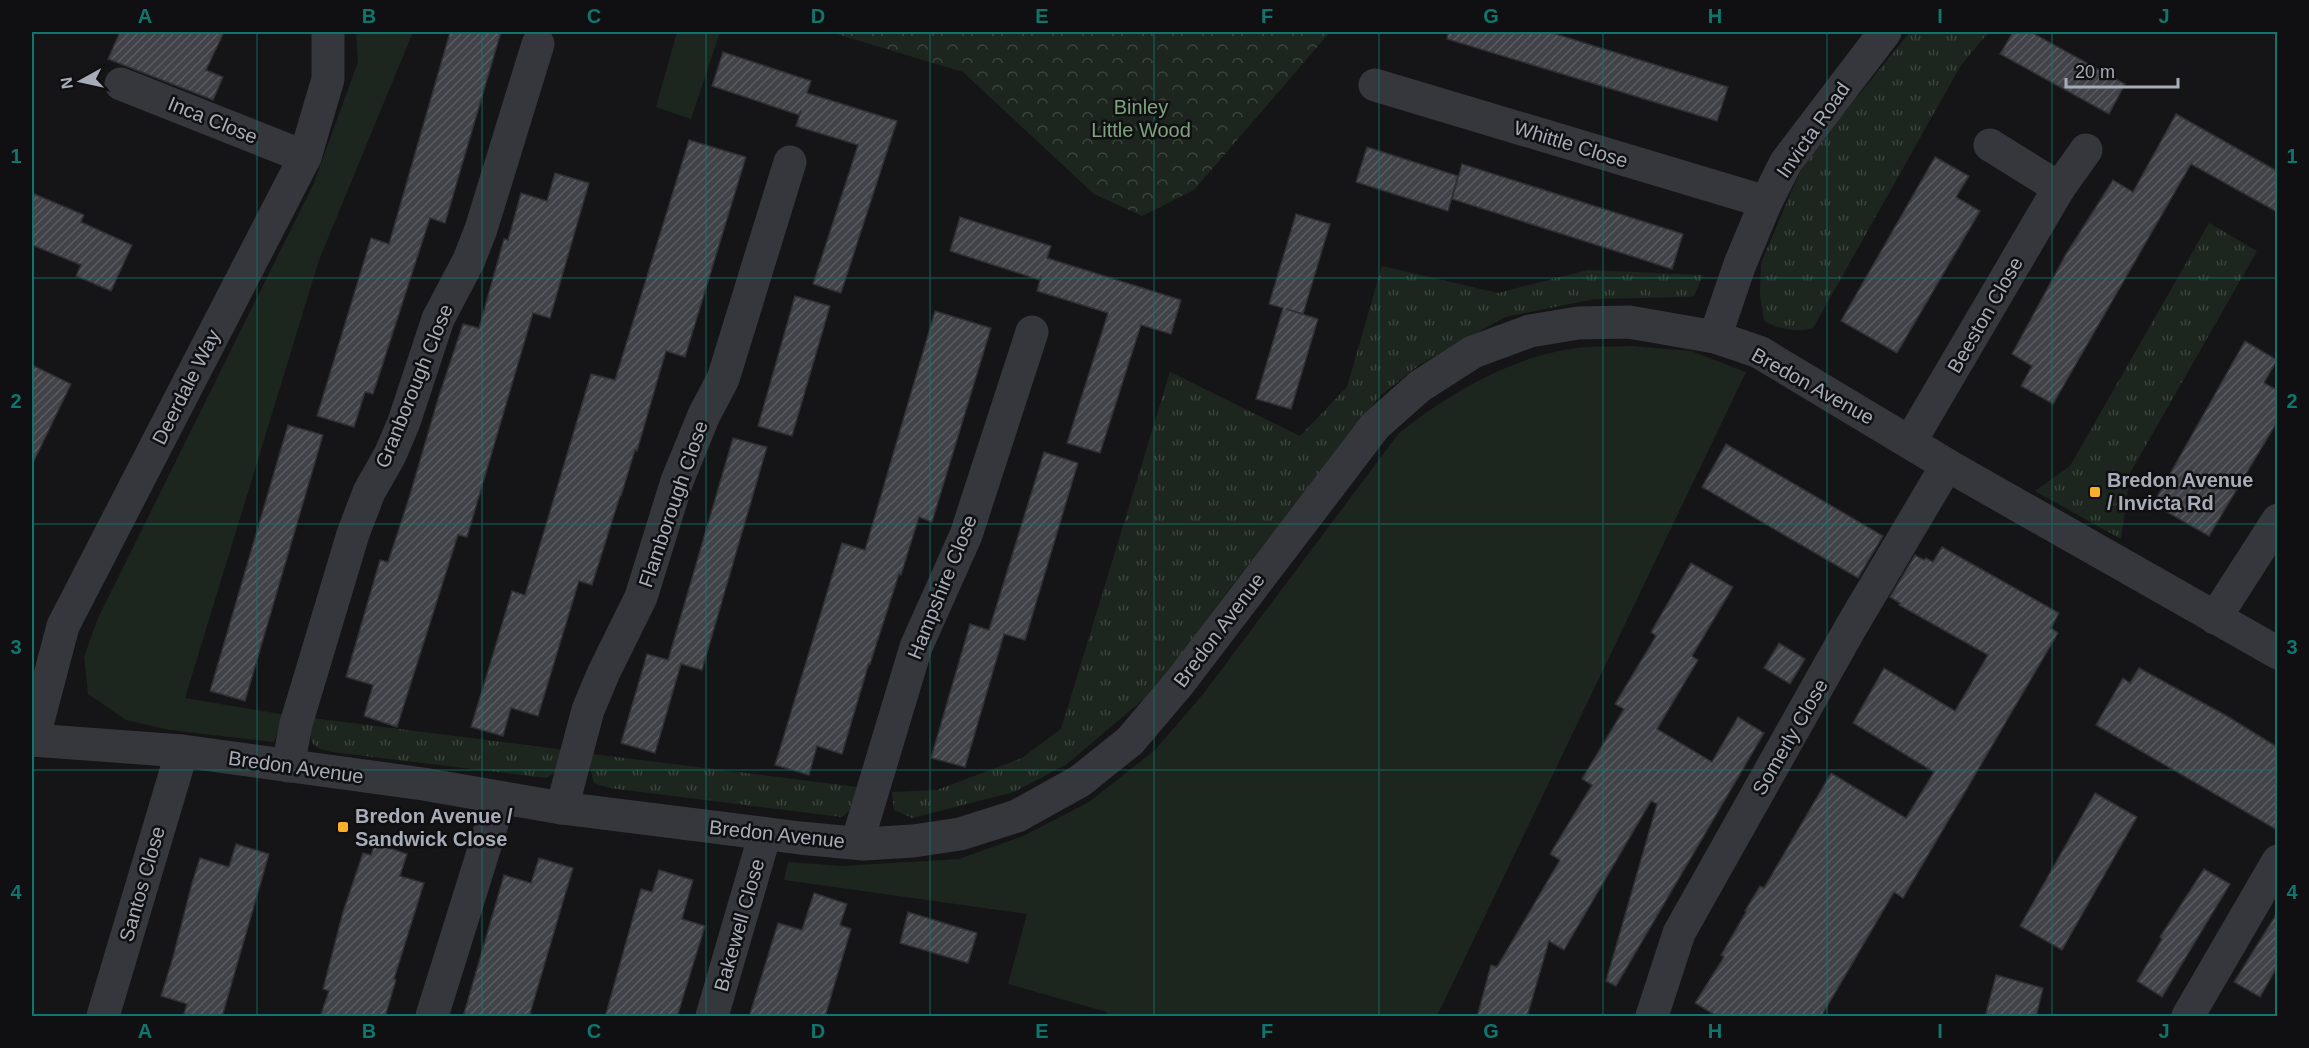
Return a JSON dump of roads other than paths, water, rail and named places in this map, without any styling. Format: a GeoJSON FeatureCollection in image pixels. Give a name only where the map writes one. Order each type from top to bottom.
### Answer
{"type":"FeatureCollection","features":[{"type":"Feature","properties":{"kind":"street","name":"Deerdale Way"},"geometry":{"type":"LineString","coordinates":[[32,740],[63,626],[305,157],[328,79],[328,32]]}},
{"type":"Feature","properties":{"kind":"street","name":"Invicta Road"},"geometry":{"type":"LineString","coordinates":[[1715,336],[1740,264],[1786,162],[1885,32]]}},
{"type":"Feature","properties":{"kind":"street","name":"Granborough Close"},"geometry":{"type":"LineString","coordinates":[[288,766],[296,724],[353,534],[369,492],[390,455],[404,422],[438,319],[469,260],[481,229],[538,44]]}},
{"type":"Feature","properties":{"kind":"street","name":"Inca Close"},"geometry":{"type":"LineString","coordinates":[[121,84],[305,157]]}},
{"type":"Feature","properties":{"kind":"street","name":"Whittle Close"},"geometry":{"type":"LineString","coordinates":[[1376,85],[1766,202]]}},
{"type":"Feature","properties":{"kind":"street"},"geometry":{"type":"LineString","coordinates":[[1990,145],[2060,188]]}},
{"type":"Feature","properties":{"kind":"street","name":"Beeston Close"},"geometry":{"type":"LineString","coordinates":[[1911,442],[2060,188],[2086,150]]}},
{"type":"Feature","properties":{"kind":"street","name":"Flamborough Close"},"geometry":{"type":"LineString","coordinates":[[562,808],[588,710],[640,597],[677,481],[730,358],[790,162]]}},
{"type":"Feature","properties":{"kind":"street","name":"Bredon Avenue"},"geometry":{"type":"LineString","coordinates":[[32,740],[182,751],[423,784],[562,808],[765,834],[857,843],[913,842],[960,834],[1017,816],[1080,781],[1130,741],[1180,682],[1376,426],[1420,386],[1473,352],[1530,331],[1578,323],[1629,322],[1715,336],[1759,352],[1947,465],[2277,653]]}},
{"type":"Feature","properties":{"kind":"street","name":"Hampshire Close"},"geometry":{"type":"LineString","coordinates":[[857,843],[916,647],[966,535],[1032,332]]}},
{"type":"Feature","properties":{"kind":"street","name":"Somerly Close"},"geometry":{"type":"LineString","coordinates":[[1652,1017],[1679,933],[1851,627],[1947,465]]}},
{"type":"Feature","properties":{"kind":"street"},"geometry":{"type":"LineString","coordinates":[[2215,618],[2277,520]]}},
{"type":"Feature","properties":{"kind":"street","name":"Santos Close"},"geometry":{"type":"LineString","coordinates":[[103,1017],[182,751]]}},
{"type":"Feature","properties":{"kind":"street"},"geometry":{"type":"LineString","coordinates":[[432,1017],[500,798]]}},
{"type":"Feature","properties":{"kind":"street","name":"Bakewell Close"},"geometry":{"type":"LineString","coordinates":[[712,1017],[765,834]]}},
{"type":"Feature","properties":{"kind":"street"},"geometry":{"type":"LineString","coordinates":[[2188,1017],[2277,861]]}},
{"type":"Feature","properties":{"kind":"place","name":"Bredon Avenue / Invicta Rd"},"geometry":{"type":"Point","coordinates":[2095,492]}},
{"type":"Feature","properties":{"kind":"place","name":"Bredon Avenue / Sandwick Close"},"geometry":{"type":"Point","coordinates":[343,827]}},
{"type":"Feature","properties":{"kind":"park label","name":"Binley Little Wood"},"geometry":{"type":"Point","coordinates":[1141,118]}}]}
